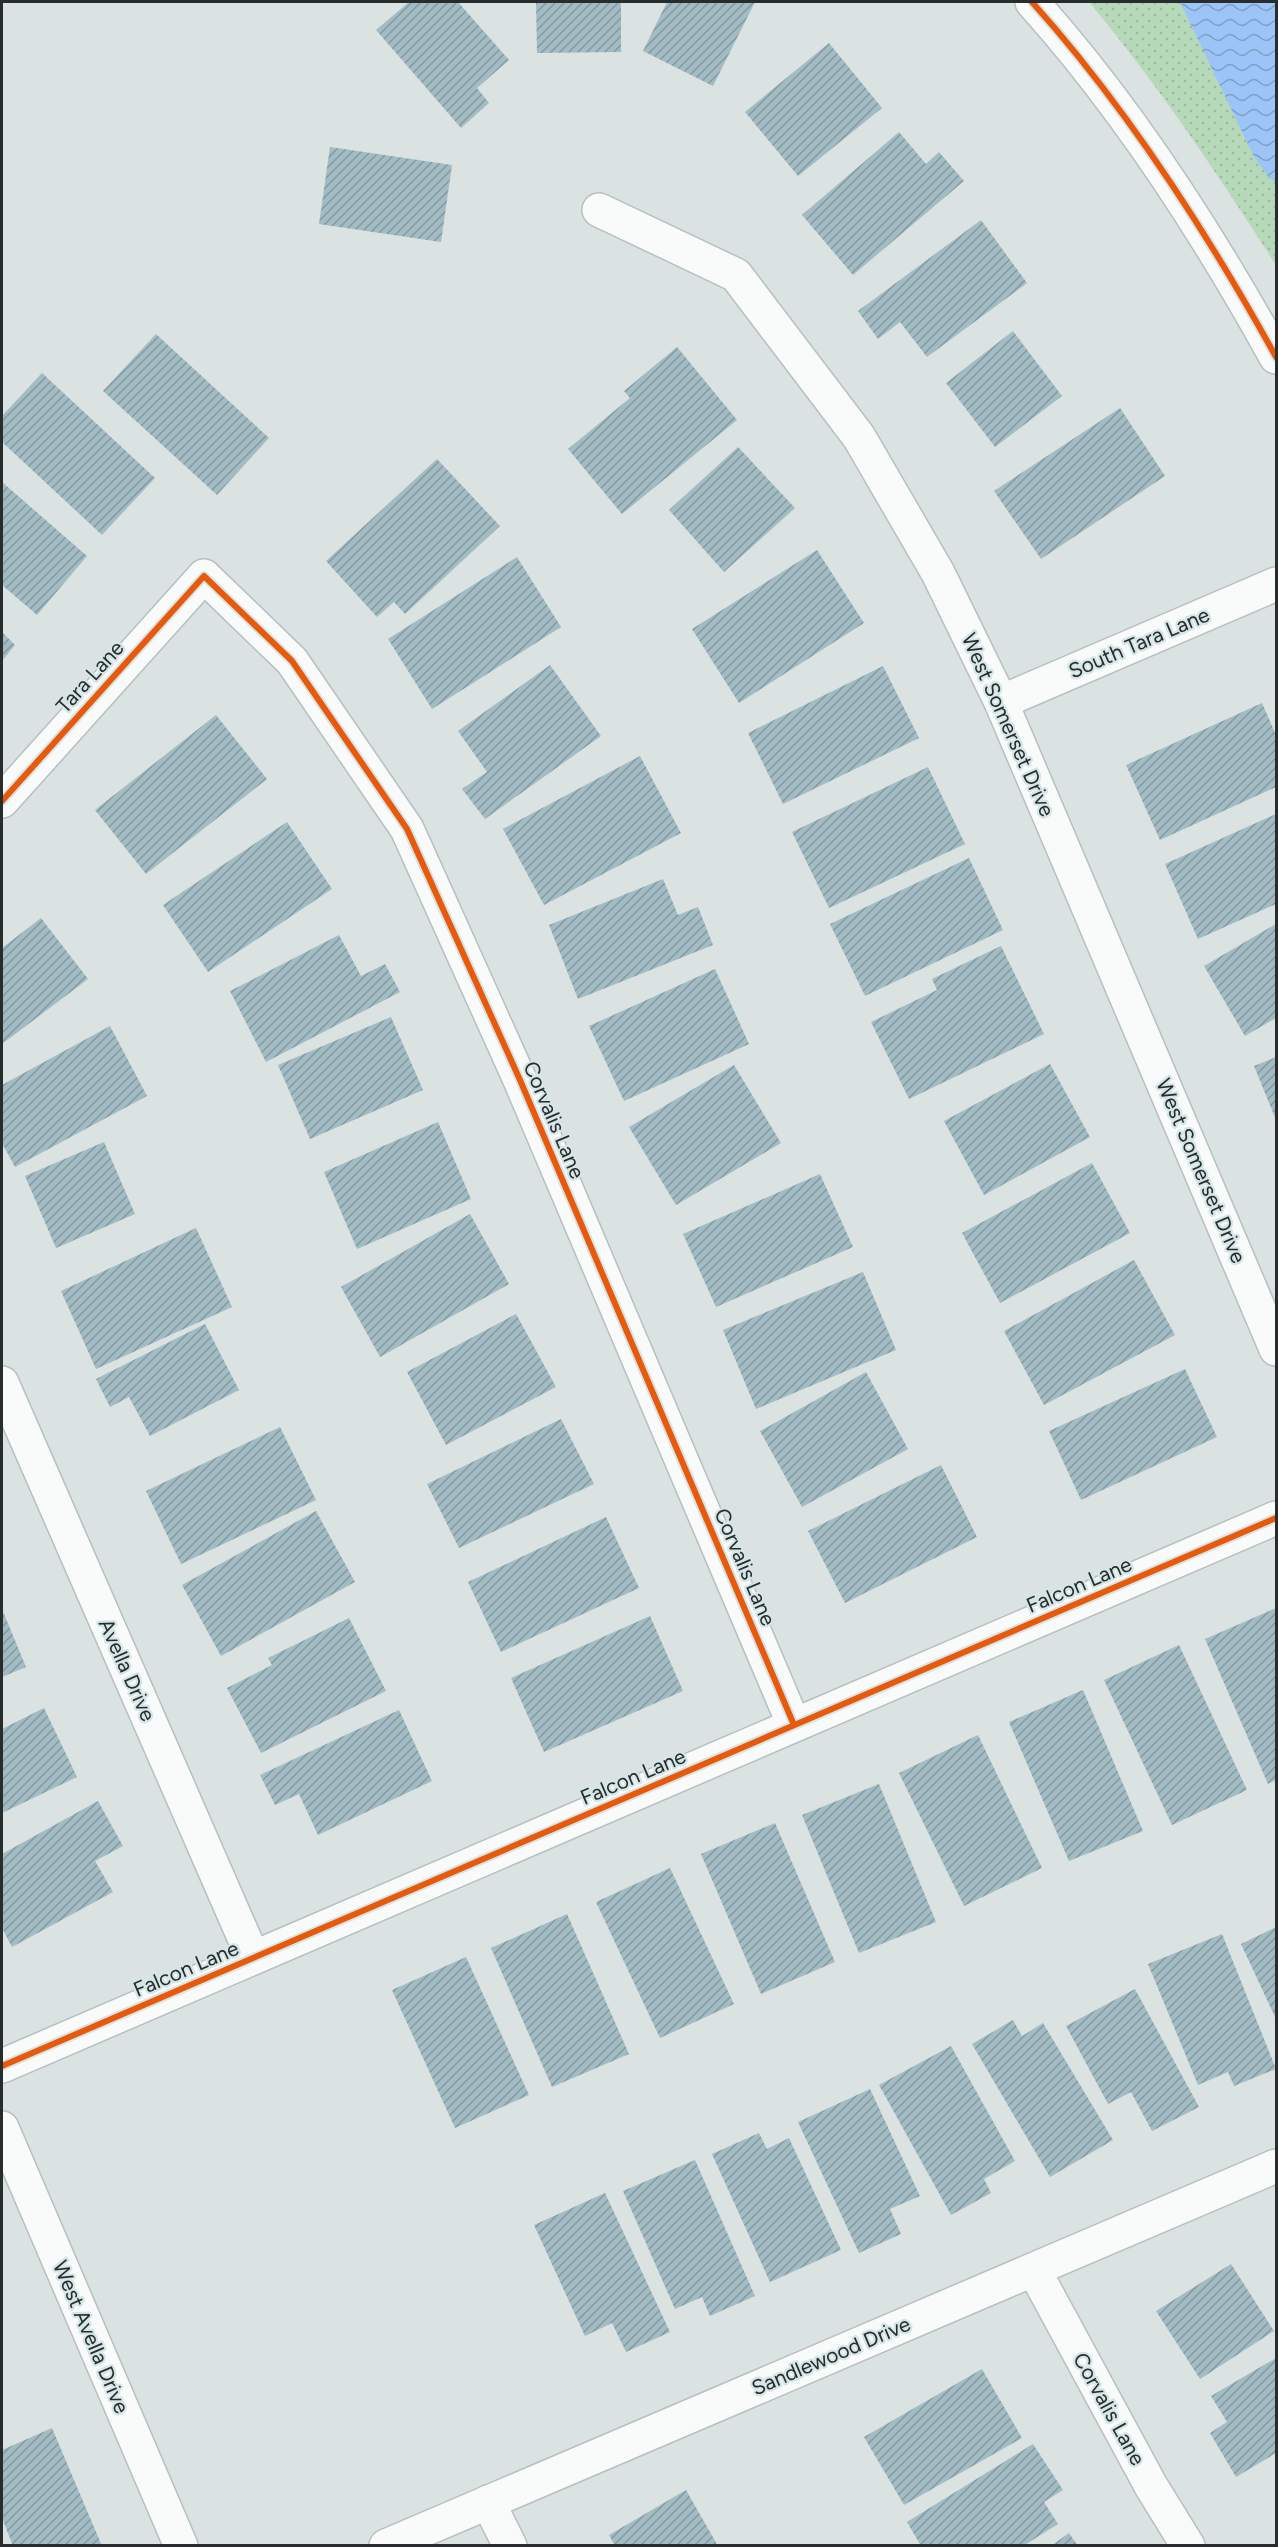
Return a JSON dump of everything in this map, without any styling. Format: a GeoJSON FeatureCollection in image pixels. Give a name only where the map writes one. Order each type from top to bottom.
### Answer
{"type":"FeatureCollection","features":[{"type":"Feature","properties":{"kind":"street"},"geometry":{"type":"LineString","coordinates":[[1032,2],[1147,147],[1235,283],[1276,357]]}},
{"type":"Feature","properties":{"kind":"street","name":"West Somerset Drive"},"geometry":{"type":"LineString","coordinates":[[599,210],[736,275],[859,437],[938,573],[1001,702],[1276,1349]]}},
{"type":"Feature","properties":{"kind":"street","name":"Tara Lane"},"geometry":{"type":"LineString","coordinates":[[2,801],[204,576]]}},
{"type":"Feature","properties":{"kind":"street","name":"Corvalis Lane"},"geometry":{"type":"LineString","coordinates":[[204,576],[292,661],[407,829],[520,1080],[795,1725]]}},
{"type":"Feature","properties":{"kind":"street","name":"South Tara Lane"},"geometry":{"type":"LineString","coordinates":[[1001,702],[1276,584]]}},
{"type":"Feature","properties":{"kind":"street","name":"Avella Drive"},"geometry":{"type":"LineString","coordinates":[[2,1383],[253,1958]]}},
{"type":"Feature","properties":{"kind":"street","name":"Falcon Lane"},"geometry":{"type":"LineString","coordinates":[[2,2066],[1276,1518]]}},
{"type":"Feature","properties":{"kind":"street","name":"West Avella Drive"},"geometry":{"type":"LineString","coordinates":[[2,2128],[181,2546]]}},
{"type":"Feature","properties":{"kind":"street","name":"Sandlewood Drive"},"geometry":{"type":"LineString","coordinates":[[386,2546],[1276,2166]]}},
{"type":"Feature","properties":{"kind":"street","name":"Corvalis Lane"},"geometry":{"type":"LineString","coordinates":[[1034,2270],[1151,2486],[1188,2546]]}},
{"type":"Feature","properties":{"kind":"street"},"geometry":{"type":"LineString","coordinates":[[488,2502],[510,2546]]}},
{"type":"Feature","properties":{"kind":"green space"},"geometry":{"type":"Polygon","coordinates":[[[1089,2],[1276,2],[1276,265],[1210,164],[1139,65],[1089,2]]]}},
{"type":"Feature","properties":{"kind":"water"},"geometry":{"type":"Polygon","coordinates":[[[1180,2],[1276,2],[1276,183],[1267,175],[1253,155],[1180,2]]]}},
{"type":"Feature","properties":{"kind":"building"},"geometry":{"type":"Polygon","coordinates":[[[409,2],[458,2],[509,60],[477,88],[489,103],[461,128],[376,30],[409,2]]]}},
{"type":"Feature","properties":{"kind":"building"},"geometry":{"type":"Polygon","coordinates":[[[536,2],[621,2],[621,52],[537,53],[536,2]]]}},
{"type":"Feature","properties":{"kind":"building"},"geometry":{"type":"Polygon","coordinates":[[[667,2],[755,2],[713,86],[643,51],[667,2]]]}},
{"type":"Feature","properties":{"kind":"building"},"geometry":{"type":"Polygon","coordinates":[[[829,43],[882,108],[798,176],[745,112],[829,43]]]}},
{"type":"Feature","properties":{"kind":"building"},"geometry":{"type":"Polygon","coordinates":[[[899,132],[926,164],[939,152],[964,181],[853,275],[802,215],[899,132]]]}},
{"type":"Feature","properties":{"kind":"building"},"geometry":{"type":"Polygon","coordinates":[[[330,147],[452,165],[441,242],[319,224],[330,147]]]}},
{"type":"Feature","properties":{"kind":"building"},"geometry":{"type":"Polygon","coordinates":[[[981,220],[1027,283],[927,357],[900,322],[878,339],[858,311],[981,220]]]}},
{"type":"Feature","properties":{"kind":"building"},"geometry":{"type":"Polygon","coordinates":[[[1013,331],[1062,396],[995,447],[946,383],[1013,331]]]}},
{"type":"Feature","properties":{"kind":"building"},"geometry":{"type":"Polygon","coordinates":[[[156,334],[269,438],[217,495],[103,391],[156,334]]]}},
{"type":"Feature","properties":{"kind":"building"},"geometry":{"type":"Polygon","coordinates":[[[677,347],[737,420],[622,514],[568,449],[630,398],[624,391],[677,347]]]}},
{"type":"Feature","properties":{"kind":"building"},"geometry":{"type":"Polygon","coordinates":[[[42,373],[155,478],[102,535],[2,442],[2,416],[42,373]]]}},
{"type":"Feature","properties":{"kind":"building"},"geometry":{"type":"Polygon","coordinates":[[[1120,408],[1165,476],[1041,559],[994,491],[1120,408]]]}},
{"type":"Feature","properties":{"kind":"building"},"geometry":{"type":"Polygon","coordinates":[[[738,447],[795,508],[724,572],[669,510],[738,447]]]}},
{"type":"Feature","properties":{"kind":"building"},"geometry":{"type":"Polygon","coordinates":[[[437,459],[500,526],[405,614],[394,602],[377,617],[326,561],[437,459]]]}},
{"type":"Feature","properties":{"kind":"building"},"geometry":{"type":"Polygon","coordinates":[[[2,482],[87,556],[37,615],[2,585],[2,482]]]}},
{"type":"Feature","properties":{"kind":"building"},"geometry":{"type":"Polygon","coordinates":[[[817,550],[864,623],[739,703],[692,629],[817,550]]]}},
{"type":"Feature","properties":{"kind":"building"},"geometry":{"type":"Polygon","coordinates":[[[517,557],[561,627],[432,709],[388,639],[517,557]]]}},
{"type":"Feature","properties":{"kind":"building"},"geometry":{"type":"Polygon","coordinates":[[[2,632],[15,645],[2,661],[2,632]]]}},
{"type":"Feature","properties":{"kind":"building"},"geometry":{"type":"Polygon","coordinates":[[[550,665],[601,736],[485,819],[462,789],[487,772],[458,731],[550,665]]]}},
{"type":"Feature","properties":{"kind":"building"},"geometry":{"type":"Polygon","coordinates":[[[883,666],[919,738],[783,804],[748,733],[883,666]]]}},
{"type":"Feature","properties":{"kind":"building"},"geometry":{"type":"Polygon","coordinates":[[[1262,703],[1276,735],[1276,787],[1160,840],[1126,765],[1262,703]]]}},
{"type":"Feature","properties":{"kind":"building"},"geometry":{"type":"Polygon","coordinates":[[[216,715],[267,779],[146,874],[95,810],[216,715]]]}},
{"type":"Feature","properties":{"kind":"building"},"geometry":{"type":"Polygon","coordinates":[[[640,756],[681,833],[544,905],[503,829],[640,756]]]}},
{"type":"Feature","properties":{"kind":"building"},"geometry":{"type":"Polygon","coordinates":[[[928,767],[965,844],[829,908],[792,832],[928,767]]]}},
{"type":"Feature","properties":{"kind":"building"},"geometry":{"type":"Polygon","coordinates":[[[1276,814],[1276,904],[1198,939],[1165,864],[1276,814]]]}},
{"type":"Feature","properties":{"kind":"building"},"geometry":{"type":"Polygon","coordinates":[[[287,822],[332,889],[208,972],[163,905],[287,822]]]}},
{"type":"Feature","properties":{"kind":"building"},"geometry":{"type":"Polygon","coordinates":[[[969,858],[1003,930],[865,996],[830,924],[969,858]]]}},
{"type":"Feature","properties":{"kind":"building"},"geometry":{"type":"Polygon","coordinates":[[[663,879],[678,915],[698,907],[713,945],[578,999],[549,925],[663,879]]]}},
{"type":"Feature","properties":{"kind":"building"},"geometry":{"type":"Polygon","coordinates":[[[41,918],[88,979],[2,1044],[2,948],[41,918]]]}},
{"type":"Feature","properties":{"kind":"building"},"geometry":{"type":"Polygon","coordinates":[[[1276,924],[1276,1018],[1245,1036],[1204,966],[1276,924]]]}},
{"type":"Feature","properties":{"kind":"building"},"geometry":{"type":"Polygon","coordinates":[[[339,935],[361,976],[385,964],[400,992],[266,1062],[230,991],[339,935]]]}},
{"type":"Feature","properties":{"kind":"building"},"geometry":{"type":"Polygon","coordinates":[[[1001,946],[1044,1034],[909,1099],[871,1022],[937,990],[932,979],[1001,946]]]}},
{"type":"Feature","properties":{"kind":"building"},"geometry":{"type":"Polygon","coordinates":[[[715,969],[749,1044],[624,1101],[589,1026],[715,969]]]}},
{"type":"Feature","properties":{"kind":"building"},"geometry":{"type":"Polygon","coordinates":[[[391,1017],[423,1090],[310,1139],[278,1065],[391,1017]]]}},
{"type":"Feature","properties":{"kind":"building"},"geometry":{"type":"Polygon","coordinates":[[[110,1026],[147,1096],[15,1167],[2,1143],[2,1085],[110,1026]]]}},
{"type":"Feature","properties":{"kind":"building"},"geometry":{"type":"Polygon","coordinates":[[[1276,1057],[1276,1120],[1254,1066],[1276,1057]]]}},
{"type":"Feature","properties":{"kind":"building"},"geometry":{"type":"Polygon","coordinates":[[[1050,1064],[1090,1137],[984,1195],[944,1121],[1050,1064]]]}},
{"type":"Feature","properties":{"kind":"building"},"geometry":{"type":"Polygon","coordinates":[[[734,1065],[781,1143],[676,1205],[629,1127],[734,1065]]]}},
{"type":"Feature","properties":{"kind":"building"},"geometry":{"type":"Polygon","coordinates":[[[438,1122],[471,1199],[357,1249],[324,1172],[438,1122]]]}},
{"type":"Feature","properties":{"kind":"building"},"geometry":{"type":"Polygon","coordinates":[[[104,1142],[135,1214],[56,1248],[25,1176],[104,1142]]]}},
{"type":"Feature","properties":{"kind":"building"},"geometry":{"type":"Polygon","coordinates":[[[1092,1163],[1130,1233],[1000,1303],[962,1233],[1092,1163]]]}},
{"type":"Feature","properties":{"kind":"building"},"geometry":{"type":"Polygon","coordinates":[[[820,1174],[853,1247],[716,1307],[683,1234],[820,1174]]]}},
{"type":"Feature","properties":{"kind":"building"},"geometry":{"type":"Polygon","coordinates":[[[470,1214],[509,1284],[380,1357],[341,1287],[470,1214]]]}},
{"type":"Feature","properties":{"kind":"building"},"geometry":{"type":"Polygon","coordinates":[[[196,1228],[232,1307],[96,1369],[61,1291],[196,1228]]]}},
{"type":"Feature","properties":{"kind":"building"},"geometry":{"type":"Polygon","coordinates":[[[1134,1260],[1175,1335],[1044,1405],[1004,1331],[1134,1260]]]}},
{"type":"Feature","properties":{"kind":"building"},"geometry":{"type":"Polygon","coordinates":[[[863,1272],[896,1350],[756,1409],[723,1330],[863,1272]]]}},
{"type":"Feature","properties":{"kind":"building"},"geometry":{"type":"Polygon","coordinates":[[[516,1314],[556,1387],[446,1445],[407,1372],[516,1314]]]}},
{"type":"Feature","properties":{"kind":"building"},"geometry":{"type":"Polygon","coordinates":[[[205,1324],[239,1390],[150,1436],[129,1397],[110,1407],[96,1379],[205,1324]]]}},
{"type":"Feature","properties":{"kind":"building"},"geometry":{"type":"Polygon","coordinates":[[[1185,1369],[1217,1437],[1081,1500],[1049,1431],[1185,1369]]]}},
{"type":"Feature","properties":{"kind":"building"},"geometry":{"type":"Polygon","coordinates":[[[866,1372],[908,1449],[802,1507],[760,1431],[866,1372]]]}},
{"type":"Feature","properties":{"kind":"building"},"geometry":{"type":"Polygon","coordinates":[[[561,1419],[594,1484],[459,1548],[427,1484],[561,1419]]]}},
{"type":"Feature","properties":{"kind":"building"},"geometry":{"type":"Polygon","coordinates":[[[280,1427],[316,1500],[181,1564],[146,1491],[280,1427]]]}},
{"type":"Feature","properties":{"kind":"building"},"geometry":{"type":"Polygon","coordinates":[[[941,1465],[977,1537],[845,1603],[808,1531],[941,1465]]]}},
{"type":"Feature","properties":{"kind":"building"},"geometry":{"type":"Polygon","coordinates":[[[316,1511],[355,1582],[221,1656],[182,1585],[316,1511]]]}},
{"type":"Feature","properties":{"kind":"building"},"geometry":{"type":"Polygon","coordinates":[[[606,1517],[639,1588],[501,1652],[468,1582],[606,1517]]]}},
{"type":"Feature","properties":{"kind":"building"},"geometry":{"type":"Polygon","coordinates":[[[1276,1608],[1276,1780],[1268,1784],[1205,1639],[1276,1608]]]}},
{"type":"Feature","properties":{"kind":"building"},"geometry":{"type":"Polygon","coordinates":[[[2,1609],[26,1667],[2,1677],[2,1609]]]}},
{"type":"Feature","properties":{"kind":"building"},"geometry":{"type":"Polygon","coordinates":[[[650,1616],[683,1691],[544,1752],[511,1678],[650,1616]]]}},
{"type":"Feature","properties":{"kind":"building"},"geometry":{"type":"Polygon","coordinates":[[[349,1618],[386,1691],[261,1753],[227,1688],[272,1665],[268,1658],[349,1618]]]}},
{"type":"Feature","properties":{"kind":"building"},"geometry":{"type":"Polygon","coordinates":[[[1179,1645],[1247,1790],[1172,1825],[1104,1680],[1179,1645]]]}},
{"type":"Feature","properties":{"kind":"building"},"geometry":{"type":"Polygon","coordinates":[[[1083,1690],[1143,1831],[1069,1861],[1009,1722],[1083,1690]]]}},
{"type":"Feature","properties":{"kind":"building"},"geometry":{"type":"Polygon","coordinates":[[[44,1708],[77,1777],[2,1813],[2,1729],[44,1708]]]}},
{"type":"Feature","properties":{"kind":"building"},"geometry":{"type":"Polygon","coordinates":[[[399,1710],[432,1781],[318,1835],[299,1794],[275,1805],[260,1775],[399,1710]]]}},
{"type":"Feature","properties":{"kind":"building"},"geometry":{"type":"Polygon","coordinates":[[[978,1735],[1042,1868],[964,1906],[899,1773],[978,1735]]]}},
{"type":"Feature","properties":{"kind":"building"},"geometry":{"type":"Polygon","coordinates":[[[879,1784],[936,1922],[859,1953],[802,1815],[879,1784]]]}},
{"type":"Feature","properties":{"kind":"building"},"geometry":{"type":"Polygon","coordinates":[[[98,1801],[123,1846],[95,1861],[113,1892],[12,1947],[2,1928],[2,1854],[98,1801]]]}},
{"type":"Feature","properties":{"kind":"building"},"geometry":{"type":"Polygon","coordinates":[[[775,1823],[835,1962],[761,1994],[701,1854],[775,1823]]]}},
{"type":"Feature","properties":{"kind":"building"},"geometry":{"type":"Polygon","coordinates":[[[670,1868],[734,2004],[660,2038],[596,1902],[670,1868]]]}},
{"type":"Feature","properties":{"kind":"building"},"geometry":{"type":"Polygon","coordinates":[[[567,1914],[629,2054],[552,2087],[491,1948],[567,1914]]]}},
{"type":"Feature","properties":{"kind":"building"},"geometry":{"type":"Polygon","coordinates":[[[1276,1927],[1276,2019],[1241,1944],[1276,1927]]]}},
{"type":"Feature","properties":{"kind":"building"},"geometry":{"type":"Polygon","coordinates":[[[1222,1934],[1276,2069],[1234,2086],[1228,2072],[1198,2085],[1148,1964],[1222,1934]]]}},
{"type":"Feature","properties":{"kind":"building"},"geometry":{"type":"Polygon","coordinates":[[[466,1957],[529,2095],[455,2128],[392,1990],[466,1957]]]}},
{"type":"Feature","properties":{"kind":"building"},"geometry":{"type":"Polygon","coordinates":[[[1135,1989],[1199,2107],[1152,2131],[1131,2092],[1108,2104],[1066,2026],[1135,1989]]]}},
{"type":"Feature","properties":{"kind":"building"},"geometry":{"type":"Polygon","coordinates":[[[1013,2020],[1022,2036],[1043,2023],[1113,2140],[1050,2177],[972,2044],[1013,2020]]]}},
{"type":"Feature","properties":{"kind":"building"},"geometry":{"type":"Polygon","coordinates":[[[951,2046],[1015,2161],[984,2179],[991,2193],[951,2215],[879,2085],[951,2046]]]}},
{"type":"Feature","properties":{"kind":"building"},"geometry":{"type":"Polygon","coordinates":[[[870,2089],[920,2196],[890,2209],[901,2234],[859,2253],[798,2122],[870,2089]]]}},
{"type":"Feature","properties":{"kind":"building"},"geometry":{"type":"Polygon","coordinates":[[[759,2133],[767,2149],[789,2138],[841,2250],[770,2282],[712,2154],[759,2133]]]}},
{"type":"Feature","properties":{"kind":"building"},"geometry":{"type":"Polygon","coordinates":[[[695,2160],[755,2296],[710,2316],[702,2297],[675,2309],[623,2191],[695,2160]]]}},
{"type":"Feature","properties":{"kind":"building"},"geometry":{"type":"Polygon","coordinates":[[[605,2193],[670,2332],[626,2352],[612,2323],[585,2336],[534,2225],[605,2193]]]}},
{"type":"Feature","properties":{"kind":"building"},"geometry":{"type":"Polygon","coordinates":[[[1231,2264],[1274,2331],[1200,2379],[1156,2311],[1231,2264]]]}},
{"type":"Feature","properties":{"kind":"building"},"geometry":{"type":"Polygon","coordinates":[[[1276,2358],[1276,2453],[1236,2477],[1210,2433],[1227,2422],[1211,2396],[1276,2358]]]}},
{"type":"Feature","properties":{"kind":"building"},"geometry":{"type":"Polygon","coordinates":[[[982,2369],[1022,2438],[904,2505],[864,2437],[982,2369]]]}},
{"type":"Feature","properties":{"kind":"building"},"geometry":{"type":"Polygon","coordinates":[[[52,2428],[102,2546],[13,2546],[2,2518],[2,2450],[52,2428]]]}},
{"type":"Feature","properties":{"kind":"building"},"geometry":{"type":"Polygon","coordinates":[[[1033,2444],[1063,2490],[1044,2502],[1058,2524],[1023,2546],[921,2546],[907,2522],[1033,2444]]]}},
{"type":"Feature","properties":{"kind":"building"},"geometry":{"type":"Polygon","coordinates":[[[686,2490],[718,2546],[615,2546],[609,2535],[686,2490]]]}},
{"type":"Feature","properties":{"kind":"building"},"geometry":{"type":"Polygon","coordinates":[[[1069,2533],[1078,2546],[1051,2546],[1069,2533]]]}},
{"type":"Feature","properties":{"kind":"cycle path"},"geometry":{"type":"LineString","coordinates":[[1032,2],[1101,85],[1164,173],[1194,218],[1276,357]]}},
{"type":"Feature","properties":{"kind":"cycle path"},"geometry":{"type":"LineString","coordinates":[[2,801],[204,576],[292,661],[407,829],[520,1080],[794,1725]]}},
{"type":"Feature","properties":{"kind":"cycle path"},"geometry":{"type":"LineString","coordinates":[[2,2066],[1276,1518]]}}]}
